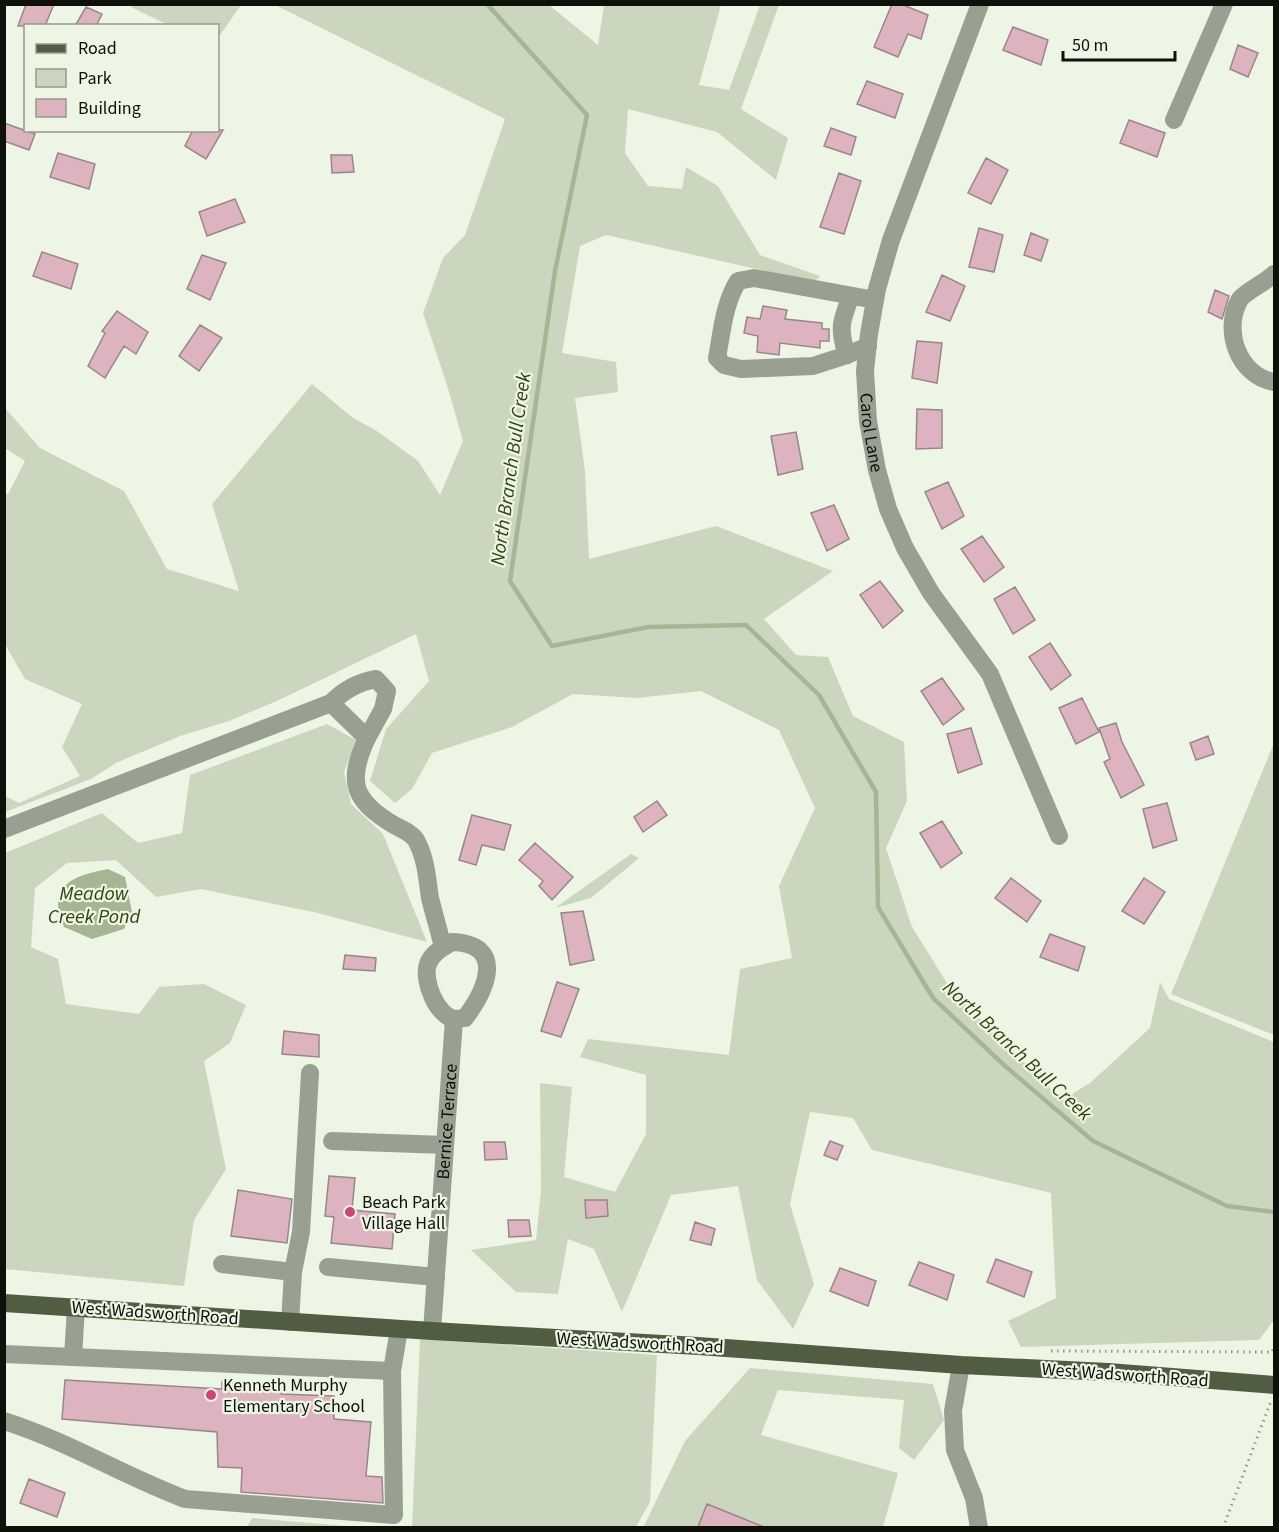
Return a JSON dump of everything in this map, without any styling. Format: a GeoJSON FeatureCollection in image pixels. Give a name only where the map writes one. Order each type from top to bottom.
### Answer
{"type":"FeatureCollection","features":[{"type":"Feature","properties":{"kind":"main road","name":"West Wadsworth Road"},"geometry":{"type":"LineString","coordinates":[[4,1303],[698,1346],[961,1365],[1108,1372],[1275,1385]]}},
{"type":"Feature","properties":{"kind":"street","name":"Carol Lane"},"geometry":{"type":"LineString","coordinates":[[980,4],[891,240],[875,300],[868,346],[866,371],[868,421],[877,470],[888,509],[905,548],[931,593],[990,674],[1059,836]]}},
{"type":"Feature","properties":{"kind":"street"},"geometry":{"type":"LineString","coordinates":[[1174,120],[1224,4]]}},
{"type":"Feature","properties":{"kind":"street"},"geometry":{"type":"LineString","coordinates":[[1275,274],[1241,297],[1234,315],[1232,335],[1236,350],[1250,369],[1269,381],[1275,382]]}},
{"type":"Feature","properties":{"kind":"street"},"geometry":{"type":"LineString","coordinates":[[868,346],[813,366],[741,369],[724,366],[717,358],[725,310],[731,292],[738,281],[754,278],[875,300]]}},
{"type":"Feature","properties":{"kind":"street"},"geometry":{"type":"LineString","coordinates":[[847,355],[842,339],[842,320],[851,296]]}},
{"type":"Feature","properties":{"kind":"street"},"geometry":{"type":"LineString","coordinates":[[4,829],[331,703],[342,692],[364,681],[376,679],[387,691],[383,709],[357,760],[355,783],[364,802],[383,818],[414,837],[423,854],[431,900],[443,947]]}},
{"type":"Feature","properties":{"kind":"street"},"geometry":{"type":"LineString","coordinates":[[331,703],[367,738]]}},
{"type":"Feature","properties":{"kind":"street"},"geometry":{"type":"LineString","coordinates":[[452,942],[467,943],[478,949],[485,958],[488,968],[486,981],[476,1004],[465,1017],[454,1019],[443,1012],[434,1000],[426,977],[428,965],[434,953],[443,947],[452,942]]}},
{"type":"Feature","properties":{"kind":"street","name":"Bernice Terrace"},"geometry":{"type":"LineString","coordinates":[[432,1331],[454,1019]]}},
{"type":"Feature","properties":{"kind":"street"},"geometry":{"type":"LineString","coordinates":[[290,1322],[292,1272],[302,1232],[310,1073]]}},
{"type":"Feature","properties":{"kind":"street"},"geometry":{"type":"LineString","coordinates":[[332,1140],[445,1145]]}},
{"type":"Feature","properties":{"kind":"street"},"geometry":{"type":"LineString","coordinates":[[222,1264],[292,1272]]}},
{"type":"Feature","properties":{"kind":"street"},"geometry":{"type":"LineString","coordinates":[[328,1267],[436,1277]]}},
{"type":"Feature","properties":{"kind":"street"},"geometry":{"type":"LineString","coordinates":[[73,1357],[76,1307]]}},
{"type":"Feature","properties":{"kind":"street"},"geometry":{"type":"LineString","coordinates":[[4,1421],[29,1429],[185,1499],[394,1515],[392,1371],[399,1329]]}},
{"type":"Feature","properties":{"kind":"street"},"geometry":{"type":"LineString","coordinates":[[4,1354],[392,1371]]}},
{"type":"Feature","properties":{"kind":"street"},"geometry":{"type":"LineString","coordinates":[[961,1365],[953,1411],[955,1450],[974,1498],[979,1527]]}},
{"type":"Feature","properties":{"kind":"path"},"geometry":{"type":"LineString","coordinates":[[1051,1352],[1272,1352],[1275,1348]]}},
{"type":"Feature","properties":{"kind":"path"},"geometry":{"type":"LineString","coordinates":[[1223,1527],[1275,1391]]}},
{"type":"Feature","properties":{"kind":"green space"},"geometry":{"type":"Polygon","coordinates":[[[136,4],[241,4],[219,37],[219,24],[166,24],[131,7],[136,4]]]}},
{"type":"Feature","properties":{"kind":"green space"},"geometry":{"type":"Polygon","coordinates":[[[275,5],[549,5],[598,45],[604,5],[721,5],[699,85],[729,90],[760,5],[779,5],[741,109],[788,138],[776,180],[717,132],[628,109],[625,153],[648,186],[682,189],[686,167],[718,186],[760,255],[820,276],[814,282],[606,235],[580,246],[562,353],[616,362],[618,392],[575,398],[585,471],[589,559],[716,526],[833,571],[764,619],[796,655],[828,657],[853,716],[904,742],[907,801],[886,848],[912,927],[952,991],[1062,1100],[1090,1083],[1150,1028],[1160,982],[1169,999],[1274,1042],[1274,1320],[1259,1340],[1021,1347],[1008,1321],[1056,1298],[1051,1193],[872,1150],[853,1118],[810,1112],[790,1204],[814,1284],[793,1329],[757,1280],[738,1186],[671,1195],[622,1312],[594,1249],[568,1239],[558,1294],[516,1292],[471,1250],[536,1240],[541,1191],[540,1083],[572,1087],[564,1177],[615,1192],[646,1134],[646,1075],[580,1057],[588,1039],[729,1055],[740,969],[792,958],[779,886],[815,808],[779,730],[701,691],[637,698],[573,694],[512,727],[432,753],[412,789],[395,803],[370,781],[386,729],[429,681],[416,634],[277,701],[229,721],[180,736],[116,763],[91,779],[5,812],[5,796],[19,803],[80,776],[62,747],[82,704],[25,679],[5,644],[5,494],[8,494],[25,461],[5,448],[4,407],[40,448],[124,491],[167,569],[239,591],[212,504],[312,384],[353,418],[377,431],[418,461],[440,495],[463,441],[423,313],[443,258],[465,235],[505,119],[275,5]]]}},
{"type":"Feature","properties":{"kind":"green space"},"geometry":{"type":"Polygon","coordinates":[[[327,724],[356,740],[344,772],[351,804],[383,834],[427,942],[318,913],[201,889],[156,897],[116,860],[67,863],[35,888],[31,947],[58,959],[66,1004],[139,1014],[159,987],[204,984],[246,1005],[230,1043],[204,1061],[226,1169],[194,1220],[184,1286],[5,1269],[5,853],[102,813],[138,843],[182,833],[190,775],[327,724]]]}},
{"type":"Feature","properties":{"kind":"green space"},"geometry":{"type":"Polygon","coordinates":[[[1274,743],[1274,1035],[1171,994],[1274,743]]]}},
{"type":"Feature","properties":{"kind":"green space"},"geometry":{"type":"Polygon","coordinates":[[[631,854],[639,858],[591,898],[555,908],[631,854]]]}},
{"type":"Feature","properties":{"kind":"green space"},"geometry":{"type":"Polygon","coordinates":[[[420,1339],[657,1355],[650,1502],[636,1527],[412,1528],[420,1339]]]}},
{"type":"Feature","properties":{"kind":"green space"},"geometry":{"type":"Polygon","coordinates":[[[750,1368],[933,1384],[944,1420],[914,1460],[899,1448],[904,1400],[778,1390],[761,1435],[898,1473],[883,1527],[643,1528],[685,1441],[750,1368]]]}},
{"type":"Feature","properties":{"kind":"green space"},"geometry":{"type":"Polygon","coordinates":[[[252,1518],[357,1527],[247,1527],[252,1518]]]}},
{"type":"Feature","properties":{"kind":"water","name":"Meadow Creek Pond"},"geometry":{"type":"Polygon","coordinates":[[[108,869],[125,877],[132,912],[124,929],[92,939],[64,927],[58,904],[63,888],[76,878],[108,869]]]}},
{"type":"Feature","properties":{"kind":"building"},"geometry":{"type":"Polygon","coordinates":[[[26,4],[54,4],[46,24],[18,26],[26,4]]]}},
{"type":"Feature","properties":{"kind":"building"},"geometry":{"type":"Polygon","coordinates":[[[892,4],[901,4],[928,15],[921,39],[908,34],[898,57],[874,47],[892,4]]]}},
{"type":"Feature","properties":{"kind":"building"},"geometry":{"type":"Polygon","coordinates":[[[86,7],[102,14],[97,24],[76,24],[86,7]]]}},
{"type":"Feature","properties":{"kind":"building"},"geometry":{"type":"Polygon","coordinates":[[[1013,27],[1048,40],[1041,65],[1003,50],[1013,27]]]}},
{"type":"Feature","properties":{"kind":"building"},"geometry":{"type":"Polygon","coordinates":[[[1238,45],[1258,53],[1248,77],[1230,69],[1238,45]]]}},
{"type":"Feature","properties":{"kind":"building"},"geometry":{"type":"Polygon","coordinates":[[[867,81],[903,94],[895,118],[857,104],[867,81]]]}},
{"type":"Feature","properties":{"kind":"building"},"geometry":{"type":"Polygon","coordinates":[[[1129,120],[1165,133],[1157,157],[1120,143],[1129,120]]]}},
{"type":"Feature","properties":{"kind":"building"},"geometry":{"type":"Polygon","coordinates":[[[4,123],[35,134],[29,150],[4,141],[4,123]]]}},
{"type":"Feature","properties":{"kind":"building"},"geometry":{"type":"Polygon","coordinates":[[[831,128],[856,137],[851,155],[824,146],[831,128]]]}},
{"type":"Feature","properties":{"kind":"building"},"geometry":{"type":"Polygon","coordinates":[[[223,130],[206,159],[185,146],[192,132],[223,130]]]}},
{"type":"Feature","properties":{"kind":"building"},"geometry":{"type":"Polygon","coordinates":[[[58,153],[95,164],[89,189],[50,177],[58,153]]]}},
{"type":"Feature","properties":{"kind":"building"},"geometry":{"type":"Polygon","coordinates":[[[331,155],[352,155],[354,172],[332,173],[331,155]]]}},
{"type":"Feature","properties":{"kind":"building"},"geometry":{"type":"Polygon","coordinates":[[[986,158],[1008,170],[991,204],[968,193],[986,158]]]}},
{"type":"Feature","properties":{"kind":"building"},"geometry":{"type":"Polygon","coordinates":[[[839,173],[861,181],[844,234],[820,227],[839,173]]]}},
{"type":"Feature","properties":{"kind":"building"},"geometry":{"type":"Polygon","coordinates":[[[235,199],[245,222],[207,236],[199,212],[235,199]]]}},
{"type":"Feature","properties":{"kind":"building"},"geometry":{"type":"Polygon","coordinates":[[[979,228],[1003,235],[994,272],[969,267],[979,228]]]}},
{"type":"Feature","properties":{"kind":"building"},"geometry":{"type":"Polygon","coordinates":[[[1031,233],[1048,240],[1041,261],[1024,255],[1031,233]]]}},
{"type":"Feature","properties":{"kind":"building"},"geometry":{"type":"Polygon","coordinates":[[[42,252],[78,264],[71,289],[33,276],[42,252]]]}},
{"type":"Feature","properties":{"kind":"building"},"geometry":{"type":"Polygon","coordinates":[[[202,255],[226,263],[210,300],[187,289],[202,255]]]}},
{"type":"Feature","properties":{"kind":"building"},"geometry":{"type":"Polygon","coordinates":[[[942,275],[965,286],[950,321],[926,312],[942,275]]]}},
{"type":"Feature","properties":{"kind":"building"},"geometry":{"type":"Polygon","coordinates":[[[1215,290],[1229,296],[1222,319],[1208,312],[1215,290]]]}},
{"type":"Feature","properties":{"kind":"building"},"geometry":{"type":"Polygon","coordinates":[[[763,306],[787,310],[785,319],[822,323],[822,329],[829,329],[829,341],[820,341],[820,348],[780,343],[779,355],[757,352],[758,336],[744,333],[747,317],[760,319],[763,306]]]}},
{"type":"Feature","properties":{"kind":"building"},"geometry":{"type":"Polygon","coordinates":[[[117,311],[148,332],[136,354],[124,346],[105,378],[88,366],[105,333],[102,331],[117,311]]]}},
{"type":"Feature","properties":{"kind":"building"},"geometry":{"type":"Polygon","coordinates":[[[200,325],[222,338],[199,371],[179,356],[200,325]]]}},
{"type":"Feature","properties":{"kind":"building"},"geometry":{"type":"Polygon","coordinates":[[[917,341],[942,343],[937,383],[912,378],[917,341]]]}},
{"type":"Feature","properties":{"kind":"building"},"geometry":{"type":"Polygon","coordinates":[[[917,409],[942,410],[942,448],[916,449],[917,409]]]}},
{"type":"Feature","properties":{"kind":"building"},"geometry":{"type":"Polygon","coordinates":[[[796,432],[803,469],[778,475],[771,436],[796,432]]]}},
{"type":"Feature","properties":{"kind":"building"},"geometry":{"type":"Polygon","coordinates":[[[948,482],[964,516],[942,529],[925,492],[948,482]]]}},
{"type":"Feature","properties":{"kind":"building"},"geometry":{"type":"Polygon","coordinates":[[[834,505],[849,539],[827,551],[811,513],[834,505]]]}},
{"type":"Feature","properties":{"kind":"building"},"geometry":{"type":"Polygon","coordinates":[[[982,536],[1004,567],[984,582],[961,549],[982,536]]]}},
{"type":"Feature","properties":{"kind":"building"},"geometry":{"type":"Polygon","coordinates":[[[880,581],[903,611],[883,628],[860,595],[880,581]]]}},
{"type":"Feature","properties":{"kind":"building"},"geometry":{"type":"Polygon","coordinates":[[[1015,587],[1035,620],[1013,634],[994,599],[1015,587]]]}},
{"type":"Feature","properties":{"kind":"building"},"geometry":{"type":"Polygon","coordinates":[[[1050,643],[1071,675],[1051,690],[1029,657],[1050,643]]]}},
{"type":"Feature","properties":{"kind":"building"},"geometry":{"type":"Polygon","coordinates":[[[942,678],[964,709],[943,725],[921,691],[942,678]]]}},
{"type":"Feature","properties":{"kind":"building"},"geometry":{"type":"Polygon","coordinates":[[[1082,698],[1099,732],[1076,744],[1059,708],[1082,698]]]}},
{"type":"Feature","properties":{"kind":"building"},"geometry":{"type":"Polygon","coordinates":[[[1116,723],[1122,742],[1144,785],[1121,798],[1104,762],[1110,759],[1099,728],[1116,723]]]}},
{"type":"Feature","properties":{"kind":"building"},"geometry":{"type":"Polygon","coordinates":[[[971,728],[982,764],[958,773],[947,734],[971,728]]]}},
{"type":"Feature","properties":{"kind":"building"},"geometry":{"type":"Polygon","coordinates":[[[1208,736],[1214,754],[1196,760],[1190,743],[1208,736]]]}},
{"type":"Feature","properties":{"kind":"building"},"geometry":{"type":"Polygon","coordinates":[[[657,801],[667,815],[643,832],[634,817],[657,801]]]}},
{"type":"Feature","properties":{"kind":"building"},"geometry":{"type":"Polygon","coordinates":[[[1167,803],[1177,840],[1153,848],[1143,809],[1167,803]]]}},
{"type":"Feature","properties":{"kind":"building"},"geometry":{"type":"Polygon","coordinates":[[[472,815],[511,825],[504,850],[482,845],[476,865],[459,860],[472,815]]]}},
{"type":"Feature","properties":{"kind":"building"},"geometry":{"type":"Polygon","coordinates":[[[942,821],[962,853],[941,868],[920,833],[942,821]]]}},
{"type":"Feature","properties":{"kind":"building"},"geometry":{"type":"Polygon","coordinates":[[[535,843],[573,877],[552,900],[539,886],[543,881],[519,860],[535,843]]]}},
{"type":"Feature","properties":{"kind":"building"},"geometry":{"type":"Polygon","coordinates":[[[1011,878],[1041,901],[1027,922],[995,898],[1011,878]]]}},
{"type":"Feature","properties":{"kind":"building"},"geometry":{"type":"Polygon","coordinates":[[[1144,878],[1165,892],[1144,924],[1122,911],[1144,878]]]}},
{"type":"Feature","properties":{"kind":"building"},"geometry":{"type":"Polygon","coordinates":[[[583,911],[594,960],[570,965],[561,913],[583,911]]]}},
{"type":"Feature","properties":{"kind":"building"},"geometry":{"type":"Polygon","coordinates":[[[1050,934],[1085,947],[1078,971],[1040,957],[1050,934]]]}},
{"type":"Feature","properties":{"kind":"building"},"geometry":{"type":"Polygon","coordinates":[[[345,955],[376,958],[375,971],[343,969],[345,955]]]}},
{"type":"Feature","properties":{"kind":"building"},"geometry":{"type":"Polygon","coordinates":[[[557,982],[579,989],[561,1037],[541,1031],[557,982]]]}},
{"type":"Feature","properties":{"kind":"building"},"geometry":{"type":"Polygon","coordinates":[[[284,1031],[319,1035],[319,1057],[282,1054],[284,1031]]]}},
{"type":"Feature","properties":{"kind":"building"},"geometry":{"type":"Polygon","coordinates":[[[830,1141],[843,1146],[837,1160],[824,1155],[830,1141]]]}},
{"type":"Feature","properties":{"kind":"building"},"geometry":{"type":"Polygon","coordinates":[[[484,1142],[505,1142],[507,1159],[485,1160],[484,1142]]]}},
{"type":"Feature","properties":{"kind":"building","name":"Beach Park Village Hall"},"geometry":{"type":"Polygon","coordinates":[[[329,1176],[355,1178],[352,1210],[395,1214],[392,1249],[331,1243],[334,1217],[325,1216],[329,1176]]]}},
{"type":"Feature","properties":{"kind":"building"},"geometry":{"type":"Polygon","coordinates":[[[238,1190],[292,1199],[287,1243],[231,1236],[238,1190]]]}},
{"type":"Feature","properties":{"kind":"building"},"geometry":{"type":"Polygon","coordinates":[[[585,1200],[607,1200],[608,1216],[586,1218],[585,1200]]]}},
{"type":"Feature","properties":{"kind":"building"},"geometry":{"type":"Polygon","coordinates":[[[508,1220],[529,1220],[531,1236],[509,1237],[508,1220]]]}},
{"type":"Feature","properties":{"kind":"building"},"geometry":{"type":"Polygon","coordinates":[[[695,1222],[715,1229],[711,1245],[690,1240],[695,1222]]]}},
{"type":"Feature","properties":{"kind":"building"},"geometry":{"type":"Polygon","coordinates":[[[996,1259],[1032,1272],[1024,1297],[987,1282],[996,1259]]]}},
{"type":"Feature","properties":{"kind":"building"},"geometry":{"type":"Polygon","coordinates":[[[919,1262],[954,1275],[947,1300],[909,1285],[919,1262]]]}},
{"type":"Feature","properties":{"kind":"building"},"geometry":{"type":"Polygon","coordinates":[[[840,1268],[876,1281],[868,1306],[830,1291],[840,1268]]]}},
{"type":"Feature","properties":{"kind":"building"},"geometry":{"type":"Polygon","coordinates":[[[65,1380],[222,1389],[222,1382],[281,1384],[281,1394],[334,1396],[334,1419],[371,1422],[366,1476],[382,1477],[383,1503],[241,1492],[242,1468],[218,1467],[217,1432],[62,1419],[65,1380]]]}},
{"type":"Feature","properties":{"kind":"building"},"geometry":{"type":"Polygon","coordinates":[[[29,1479],[65,1493],[57,1517],[20,1503],[29,1479]]]}},
{"type":"Feature","properties":{"kind":"building"},"geometry":{"type":"Polygon","coordinates":[[[707,1504],[764,1527],[698,1527],[707,1504]]]}},
{"type":"Feature","properties":{"kind":"waterway","name":"North Branch Bull Creek"},"geometry":{"type":"LineString","coordinates":[[487,4],[587,115],[555,271],[510,581],[552,646],[648,627],[746,625],[819,695],[876,792],[878,907],[933,998],[1005,1066],[1093,1141],[1227,1206],[1274,1212]]}},
{"type":"Feature","properties":{"kind":"place","name":"Beach Park Village Hall"},"geometry":{"type":"Point","coordinates":[350,1212]}},
{"type":"Feature","properties":{"kind":"place","name":"Kenneth Murphy Elementary School"},"geometry":{"type":"Point","coordinates":[211,1395]}}]}
